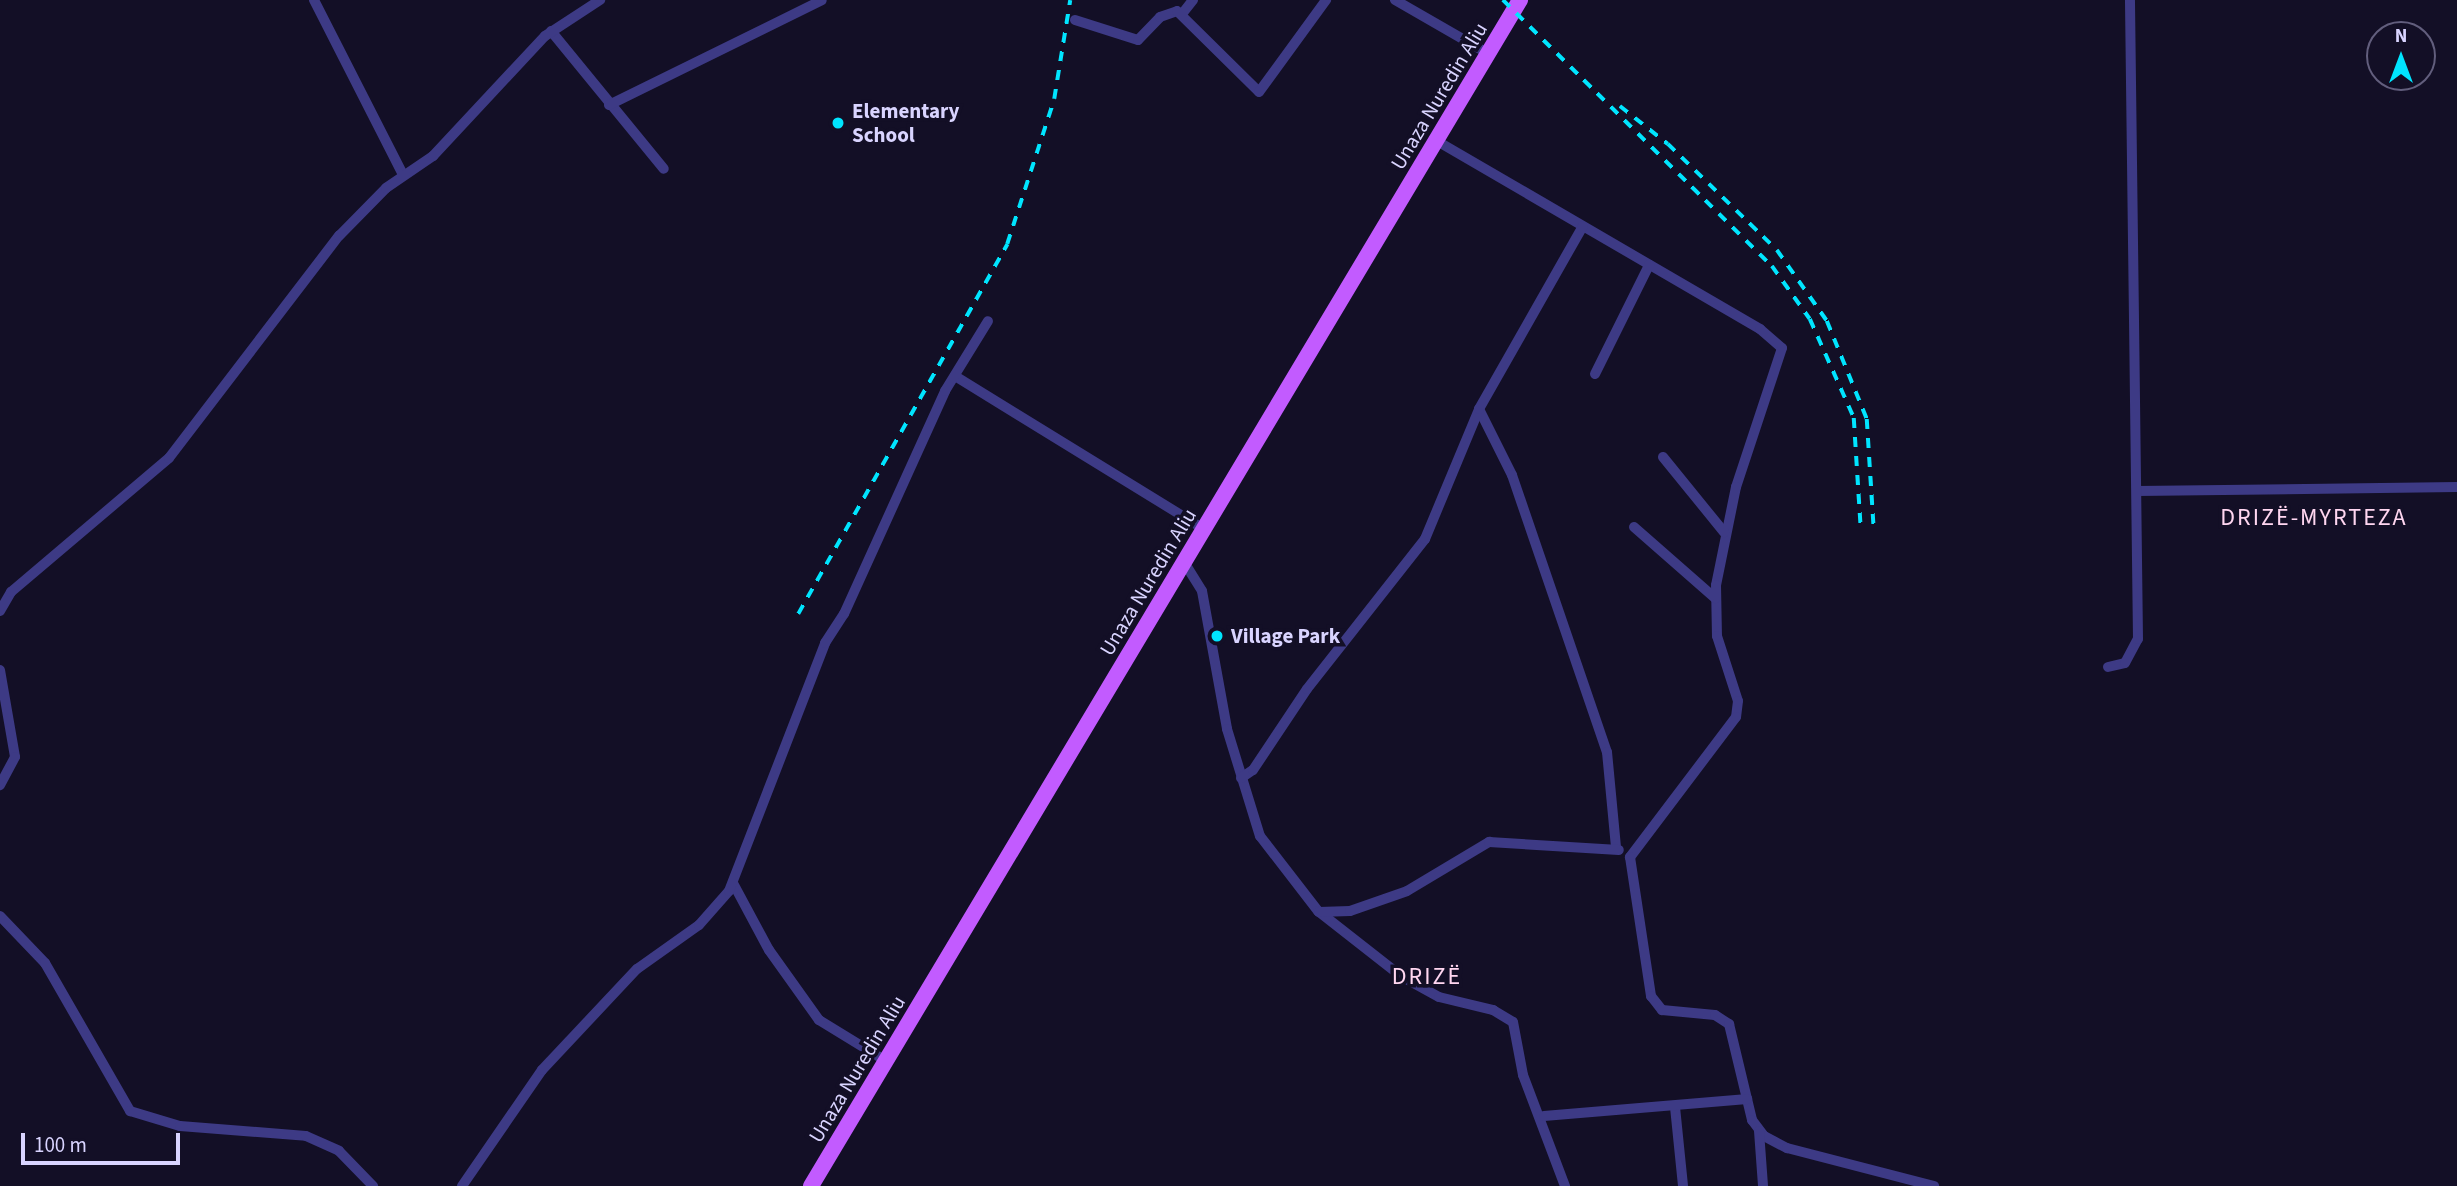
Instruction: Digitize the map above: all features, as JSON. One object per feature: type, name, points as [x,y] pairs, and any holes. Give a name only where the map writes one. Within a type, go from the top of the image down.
[{"type":"main road","name":"Unaza Nuredin Aliu","points":[[811,1186],[1520,0]]},
{"type":"street","points":[[314,0],[403,175]]},
{"type":"street","points":[[0,611],[11,592],[153,477],[304,277],[403,175],[433,156],[551,31],[600,0]]},
{"type":"street","points":[[609,105],[822,0]]},
{"type":"street","points":[[1182,14],[1193,0]]},
{"type":"street","points":[[1075,20],[1138,40],[1166,12],[1182,14],[1259,92],[1326,0]]},
{"type":"street","points":[[1395,0],[1489,54]]},
{"type":"street","points":[[2108,667],[2125,663],[2138,639],[2130,0]]},
{"type":"street","points":[[551,31],[664,169]]},
{"type":"street","points":[[1437,141],[1583,226],[1782,348],[1724,532],[1715,598],[1736,717],[1630,857],[1653,1003],[1669,1013],[1708,1014],[1729,1024],[1747,1099],[1759,1131],[1763,1186]]},
{"type":"street","points":[[1241,778],[1254,770],[1307,690],[1425,539],[1479,409],[1583,226]]},
{"type":"street","points":[[1595,374],[1648,265]]},
{"type":"street","points":[[462,1186],[542,1070],[637,969],[699,925],[733,883],[825,643],[954,376],[988,321]]},
{"type":"street","points":[[954,376],[1204,529]]},
{"type":"street","points":[[1479,409],[1512,475],[1608,752],[1616,848]]},
{"type":"street","points":[[1663,457],[1724,532]]},
{"type":"street","points":[[2137,491],[2457,487]]},
{"type":"street","points":[[1634,527],[1715,598]]},
{"type":"street","points":[[1184,562],[1202,591],[1241,778],[1259,836],[1318,911],[1417,987],[1506,1015],[1518,1031],[1522,1075],[1544,1116],[1565,1186]]},
{"type":"street","points":[[0,670],[15,757],[0,785]]},
{"type":"street","points":[[1318,911],[1350,911],[1407,891],[1489,842],[1545,850],[1616,848],[1630,857]]},
{"type":"street","points":[[733,883],[769,950],[819,1020],[886,1061]]},
{"type":"street","points":[[0,916],[45,963],[130,1111],[180,1126],[306,1136],[339,1152],[373,1186]]},
{"type":"street","points":[[1544,1116],[1747,1099]]},
{"type":"street","points":[[1675,1107],[1683,1186]]},
{"type":"street","points":[[1759,1131],[1787,1148],[1934,1186]]},
{"type":"railway","points":[[798,614],[1007,244],[1054,99],[1070,0]]},
{"type":"railway","points":[[1503,0],[1772,266],[1810,319],[1854,418],[1861,529]]},
{"type":"railway","points":[[1620,106],[1668,144],[1777,250],[1827,321],[1867,419],[1874,530]]},
{"type":"place","name":"Elementary School","points":[[838,123]]},
{"type":"place","name":"Village Park","points":[[1217,636]]},
{"type":"district","name":"DRIZË-MYRTEZA","points":[[2314,518]]},
{"type":"district","name":"DRIZË","points":[[1427,977]]}]
